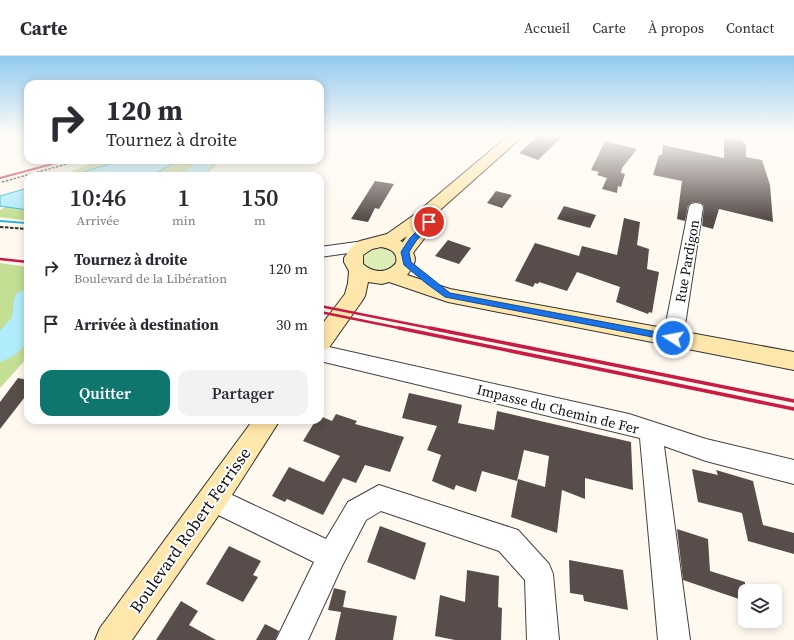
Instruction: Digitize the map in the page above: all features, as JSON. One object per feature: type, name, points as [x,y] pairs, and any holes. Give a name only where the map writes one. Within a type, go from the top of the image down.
[{"type":"street","points":[[355,296],[358,283],[354,256],[357,250],[393,238],[420,219],[484,163]]},
{"type":"street","points":[[324,338],[355,296],[388,276],[402,270],[413,240],[429,222],[494,163]]},
{"type":"street","name":"Rue Pardigon","points":[[673,338],[696,208]]},
{"type":"street","points":[[324,251],[372,244],[395,245],[430,282],[448,295]]},
{"type":"street","points":[[324,261],[356,267],[370,276],[388,276],[448,295],[794,361]]},
{"type":"street","name":"Impasse du Chemin de Fer","points":[[324,354],[629,424],[651,433],[706,450],[794,472]]},
{"type":"street","name":"Boulevard Robert Ferrisse","points":[[112,640],[213,499],[264,424]]},
{"type":"street","points":[[651,433],[674,640]]},
{"type":"street","points":[[292,640],[332,556],[356,510],[379,498],[508,540],[539,574],[542,640]]},
{"type":"street","points":[[213,499],[332,556]]},
{"type":"path","points":[[38,172],[67,164]]},
{"type":"path","points":[[2,182],[24,176]]},
{"type":"path","points":[[0,227],[24,229]]},
{"type":"green space","points":[[90,164],[218,164],[208,172],[70,172]]},
{"type":"green space","points":[[24,196],[24,220],[0,217],[0,210]]},
{"type":"green space","points":[[373,249],[391,249],[398,255],[396,266],[382,270],[374,270],[366,266],[363,262],[365,254]]},
{"type":"green space","points":[[0,263],[24,266],[24,361],[0,388]]},
{"type":"water","points":[[110,164],[172,164],[158,172],[84,172]]},
{"type":"water","points":[[24,189],[24,209],[0,206],[0,196]]},
{"type":"building","points":[[594,163],[626,163],[622,168],[621,173],[625,174],[621,187],[618,186],[617,193],[602,189],[607,178],[597,175],[599,172],[591,170]]},
{"type":"building","points":[[657,163],[763,163],[770,185],[773,222],[719,209],[713,229],[702,226],[704,206],[701,203],[696,202],[691,203],[688,206],[685,221],[677,219],[682,181],[653,175]]},
{"type":"building","points":[[375,181],[394,184],[379,209],[375,208],[368,222],[351,219]]},
{"type":"building","points":[[496,191],[512,195],[502,208],[487,203]]},
{"type":"building","points":[[564,206],[596,215],[590,228],[557,219]]},
{"type":"building","points":[[624,218],[640,222],[637,245],[649,249],[647,269],[659,272],[652,313],[649,312],[648,314],[616,302],[620,287],[577,272],[567,291],[539,282],[538,284],[535,283],[533,287],[515,281],[535,243],[579,256],[582,246],[617,255]]},
{"type":"building","points":[[448,240],[471,248],[459,264],[435,256]]},
{"type":"building","points":[[18,378],[24,379],[24,398],[0,429],[0,402]]},
{"type":"building","points":[[409,393],[462,405],[458,423],[494,430],[497,411],[631,442],[633,490],[585,478],[585,499],[562,490],[557,533],[511,517],[518,479],[545,487],[549,456],[524,450],[517,481],[482,471],[476,492],[456,485],[454,490],[432,481],[441,455],[427,450],[437,426],[402,418]]},
{"type":"building","points":[[336,414],[357,421],[355,424],[404,437],[390,472],[365,465],[356,483],[343,478],[323,515],[287,499],[285,502],[272,496],[289,467],[324,482],[340,456],[303,441],[314,424],[324,424],[324,418],[332,421]]},
{"type":"building","points":[[692,469],[718,475],[716,470],[753,481],[763,525],[794,533],[794,554],[748,541],[742,513],[698,502]]},
{"type":"building","points":[[380,526],[426,543],[415,580],[367,562]]},
{"type":"building","points":[[677,529],[708,539],[710,571],[745,582],[745,584],[738,584],[738,599],[683,580]]},
{"type":"building","points":[[229,546],[261,561],[253,575],[258,577],[243,602],[206,584]]},
{"type":"building","points":[[569,560],[623,570],[628,610],[584,601],[583,595],[570,593]]},
{"type":"building","points":[[467,570],[499,576],[498,607],[502,608],[501,640],[455,640],[435,636],[440,595],[465,602]]},
{"type":"building","points":[[334,588],[346,591],[343,607],[397,616],[393,640],[335,640],[341,612],[328,610]]},
{"type":"building","points":[[181,601],[198,611],[189,625],[216,640],[156,640]]},
{"type":"building","points":[[265,624],[279,631],[275,640],[256,640]]},
{"type":"waterway","points":[[196,172],[203,164]]},
{"type":"waterway","points":[[0,221],[24,223]]},
{"type":"waterway","points":[[0,350],[9,342],[24,322]]},
{"type":"railway","points":[[0,178],[52,164]]},
{"type":"railway","points":[[0,259],[24,262]]},
{"type":"railway","points":[[324,307],[430,328]]},
{"type":"railway","points":[[324,313],[404,329]]},
{"type":"railway","points":[[399,328],[794,409]]},
{"type":"railway","points":[[430,328],[435,329]]},
{"type":"railway","points":[[430,328],[794,401]]},
{"type":"route","points":[[429,222],[413,240],[405,252],[408,259],[407,263],[448,295],[673,338]]}]
